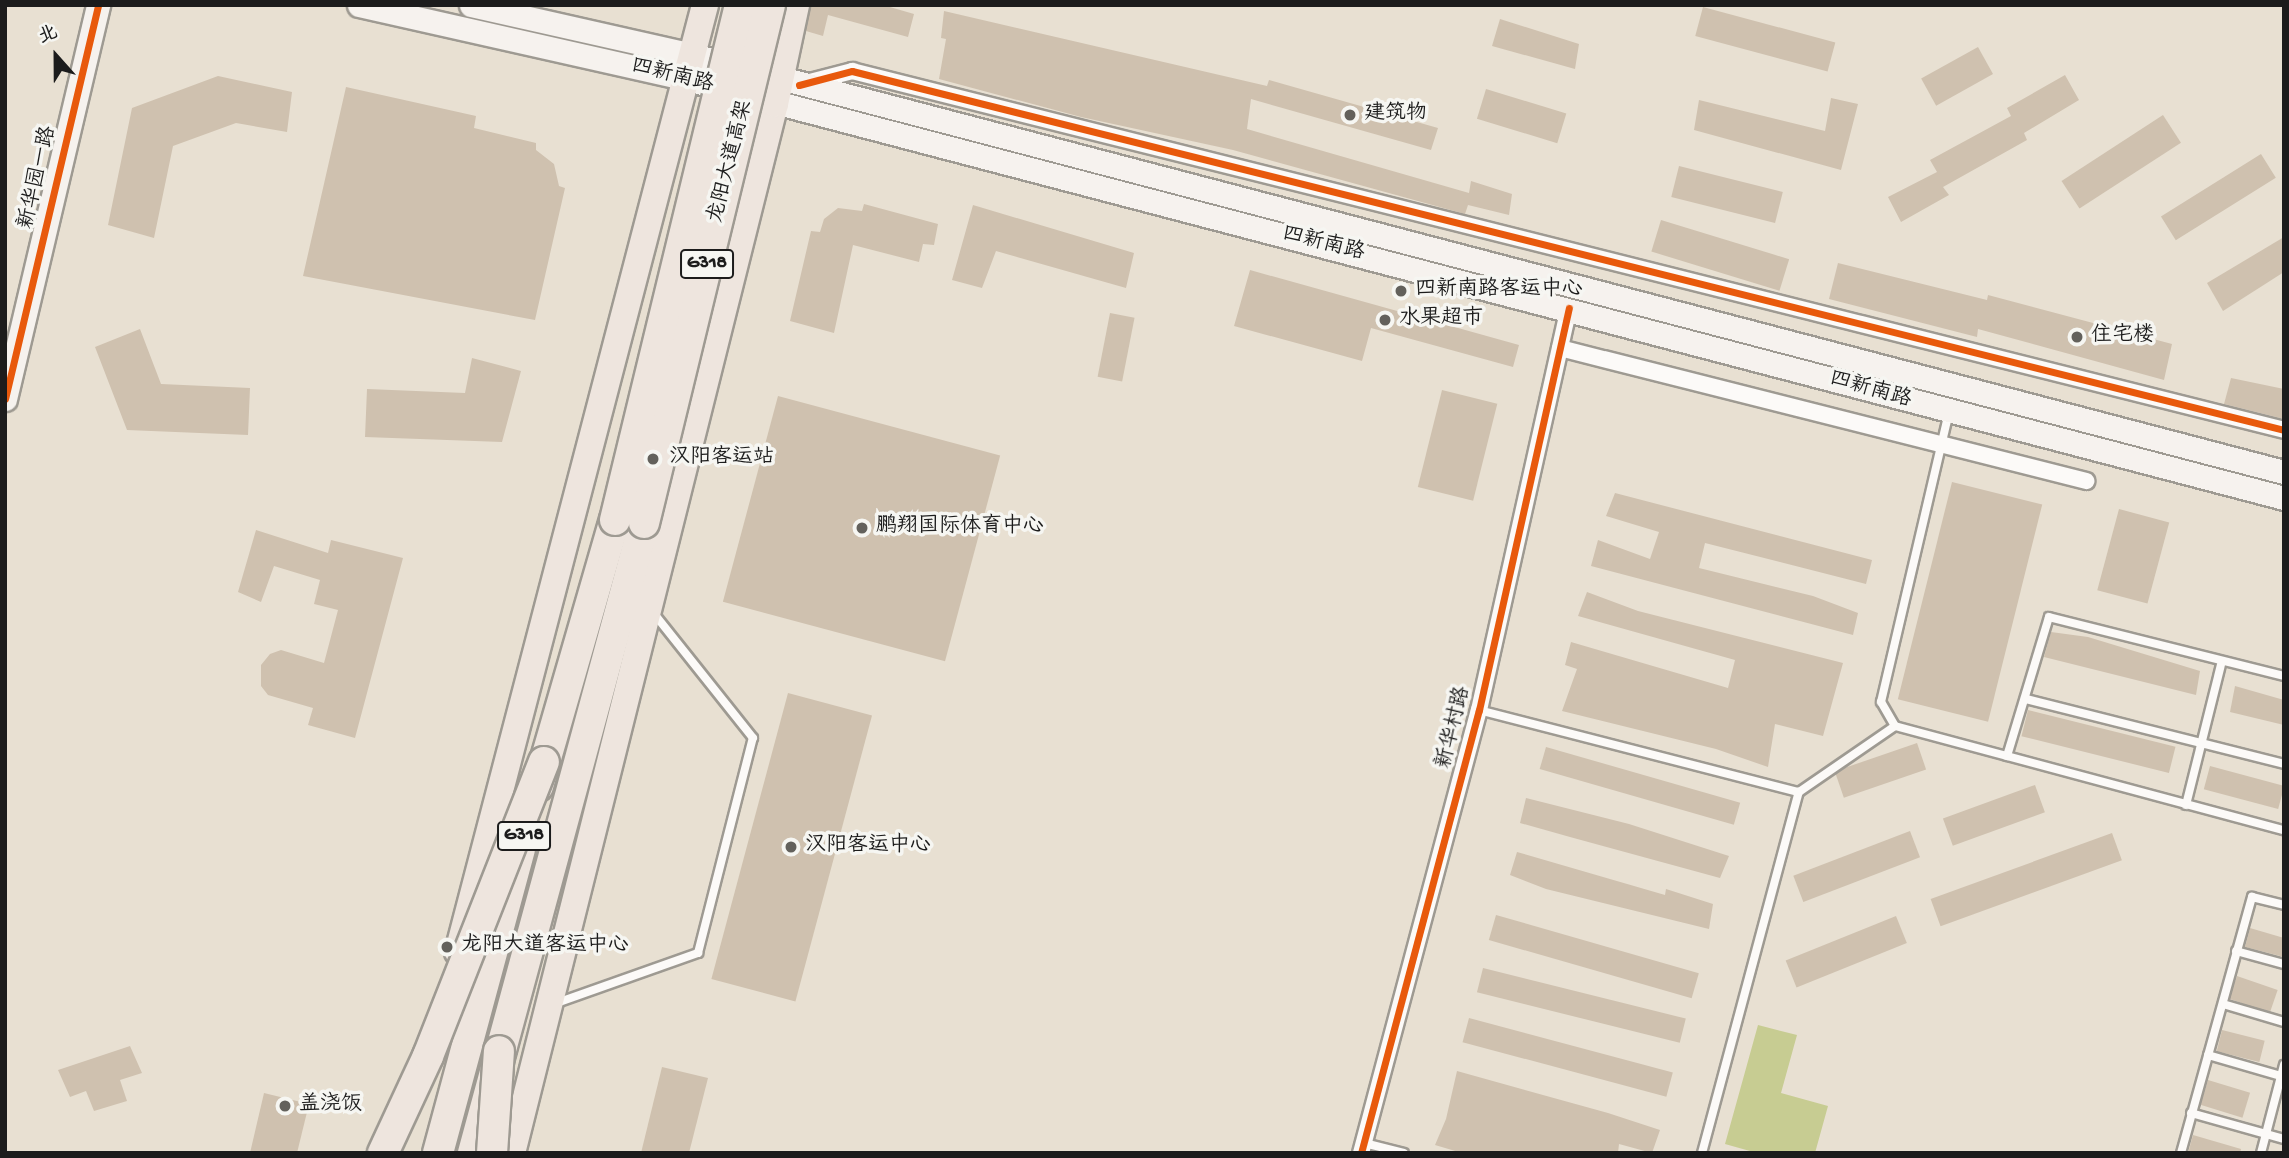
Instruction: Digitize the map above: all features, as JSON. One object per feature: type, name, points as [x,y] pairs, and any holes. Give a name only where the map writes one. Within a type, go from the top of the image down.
[{"type":"highway","name":"龙阳大道高架","points":[[630,522],[740,5]]},
{"type":"highway","name":"龙阳大道高架","points":[[630,522],[770,5]]},
{"type":"highway","name":"G318","points":[[438,1153],[544,762],[630,522]]},
{"type":"highway","name":"G318","points":[[473,1153],[630,522]]},
{"type":"highway","points":[[383,1153],[428,1056],[544,762]]},
{"type":"highway","points":[[492,1153],[499,1051]]},
{"type":"main road","name":"新华园一路","points":[[5,399],[98,5]]},
{"type":"main road","name":"四新南路","points":[[359,5],[688,66]]},
{"type":"main road","name":"四新南路","points":[[471,5],[688,66],[2284,472]]},
{"type":"main road","points":[[393,1153],[441,1016],[705,5]]},
{"type":"main road","points":[[512,1153],[649,607],[785,89],[796,5]]},
{"type":"main road","name":"四新南路","points":[[785,89],[1949,413],[2284,498]]},
{"type":"street","points":[[785,89],[852,71],[2284,430]]},
{"type":"street","name":"新华村路","points":[[1363,1148],[1479,710],[1569,308]]},
{"type":"street","points":[[1560,348],[2086,481]]},
{"type":"lane","points":[[1949,413],[1881,702],[1895,726],[2284,830]]},
{"type":"lane","points":[[548,1006],[698,953],[750,751],[753,738],[649,607]]},
{"type":"lane","points":[[2007,756],[2049,617],[2284,676]]},
{"type":"lane","points":[[2186,804],[2222,661]]},
{"type":"lane","points":[[2026,699],[2284,764]]},
{"type":"lane","points":[[1479,710],[1799,792]]},
{"type":"lane","points":[[1702,1153],[1799,792],[1895,726]]},
{"type":"lane","points":[[2181,1153],[2252,897],[2284,905]]},
{"type":"lane","points":[[2236,951],[2284,964]]},
{"type":"lane","points":[[2223,1004],[2284,1022]]},
{"type":"lane","points":[[2208,1055],[2282,1077]]},
{"type":"lane","points":[[2261,1153],[2284,1065]]},
{"type":"lane","points":[[2192,1113],[2284,1139]]},
{"type":"lane","points":[[1363,1148],[1404,1153]]},
{"type":"green space","points":[[1758,1025],[1797,1035],[1781,1093],[1828,1106],[1815,1153],[1757,1153],[1725,1144]]},
{"type":"building","points":[[811,5],[883,5],[914,14],[908,37],[828,15],[823,36],[806,31]]},
{"type":"building","points":[[1703,7],[1835,42],[1828,71],[1695,36]]},
{"type":"building","points":[[944,11],[1267,86],[1269,80],[1438,128],[1431,150],[1251,99],[1247,129],[1469,193],[1471,181],[1512,194],[1509,215],[1468,205],[1465,214],[1233,150],[1081,117],[939,79],[946,39],[941,38]]},
{"type":"building","points":[[1500,19],[1579,44],[1575,69],[1492,46]]},
{"type":"building","points":[[1978,47],[1993,74],[1936,106],[1921,79]]},
{"type":"building","points":[[2065,75],[2079,100],[2024,133],[2027,140],[1943,187],[1949,195],[1901,222],[1888,197],[1937,172],[1930,160],[2011,116],[2007,108]]},
{"type":"building","points":[[218,76],[292,92],[287,132],[236,123],[173,146],[154,238],[108,225],[132,108]]},
{"type":"building","points":[[346,87],[476,116],[474,128],[536,143],[536,150],[554,164],[559,186],[565,188],[535,320],[303,276]]},
{"type":"building","points":[[1486,89],[1566,114],[1557,143],[1477,119]]},
{"type":"building","points":[[1831,98],[1858,104],[1841,170],[1694,130],[1699,100],[1825,131]]},
{"type":"building","points":[[2163,115],[2181,143],[2079,209],[2062,181]]},
{"type":"building","points":[[2261,154],[2276,178],[2176,240],[2161,217]]},
{"type":"building","points":[[1679,166],[1783,192],[1775,223],[1671,197]]},
{"type":"building","points":[[864,204],[938,224],[934,245],[923,244],[919,262],[853,245],[834,333],[790,321],[811,231],[820,232],[824,219],[838,208],[862,211]]},
{"type":"building","points":[[973,205],[1134,253],[1126,288],[996,251],[982,288],[952,280]]},
{"type":"building","points":[[1661,220],[1789,259],[1779,291],[1651,252]]},
{"type":"building","points":[[2284,237],[2284,272],[2223,311],[2207,283]]},
{"type":"building","points":[[1838,263],[1987,300],[1988,295],[2172,344],[2164,380],[1978,329],[1977,337],[1829,299]]},
{"type":"building","points":[[1250,270],[1519,345],[1513,367],[1371,328],[1362,361],[1234,326]]},
{"type":"building","points":[[1110,313],[1135,318],[1122,382],[1098,377]]},
{"type":"building","points":[[140,329],[161,384],[250,388],[248,435],[127,430],[95,347]]},
{"type":"building","points":[[472,358],[521,371],[502,442],[365,437],[367,389],[465,393]]},
{"type":"building","points":[[2231,378],[2284,389],[2284,419],[2224,404]]},
{"type":"building","points":[[1442,390],[1497,404],[1473,501],[1418,487]]},
{"type":"building","name":"鹏翔国际体育中心","points":[[778,396],[1000,456],[945,661],[723,602]]},
{"type":"building","points":[[1952,482],[2042,504],[1988,722],[1898,699]]},
{"type":"building","points":[[1615,493],[1872,560],[1866,584],[1705,543],[1699,568],[1813,596],[1858,613],[1853,635],[1591,566],[1598,540],[1650,559],[1659,532],[1606,516]]},
{"type":"building","points":[[2119,509],[2169,522],[2147,604],[2097,590]]},
{"type":"building","points":[[256,530],[328,553],[331,540],[403,558],[355,738],[308,725],[313,708],[268,695],[261,686],[261,665],[270,654],[281,650],[324,663],[338,610],[314,604],[320,580],[274,566],[261,602],[238,592]]},
{"type":"building","points":[[1587,592],[1638,611],[1843,663],[1823,736],[1775,724],[1768,767],[1716,749],[1562,711],[1577,669],[1565,665],[1571,642],[1728,688],[1735,660],[1578,616]]},
{"type":"building","points":[[2051,632],[2088,637],[2200,671],[2196,695],[2044,657]]},
{"type":"building","points":[[2235,686],[2284,700],[2284,725],[2230,712]]},
{"type":"building","name":"汉阳客运中心","points":[[788,693],[872,716],[795,1001],[711,979]]},
{"type":"building","points":[[2028,710],[2175,747],[2169,773],[2021,736]]},
{"type":"building","points":[[1917,743],[1926,769],[1844,798],[1835,771]]},
{"type":"building","points":[[1546,747],[1740,803],[1734,825],[1540,769]]},
{"type":"building","points":[[2210,766],[2284,786],[2278,809],[2204,789]]},
{"type":"building","points":[[2035,785],[2045,812],[1953,846],[1943,819]]},
{"type":"building","points":[[1526,798],[1629,824],[1729,856],[1720,878],[1520,823]]},
{"type":"building","points":[[1910,831],[1920,857],[1803,902],[1793,876]]},
{"type":"building","points":[[2112,833],[2122,860],[1941,926],[1931,899]]},
{"type":"building","points":[[1517,852],[1665,895],[1666,889],[1713,904],[1709,929],[1546,889],[1510,875]]},
{"type":"building","points":[[1496,915],[1699,973],[1692,998],[1489,940]]},
{"type":"building","points":[[1896,916],[1907,943],[1797,987],[1786,961]]},
{"type":"building","points":[[2250,928],[2284,938],[2284,957],[2245,947]]},
{"type":"building","points":[[1483,968],[1686,1019],[1680,1043],[1477,992]]},
{"type":"building","points":[[2237,976],[2278,990],[2270,1013],[2229,999]]},
{"type":"building","points":[[1469,1018],[1673,1073],[1666,1097],[1463,1042]]},
{"type":"building","points":[[2222,1030],[2265,1041],[2259,1062],[2217,1051]]},
{"type":"building","points":[[130,1046],[142,1073],[120,1080],[127,1101],[94,1111],[86,1091],[70,1097],[58,1070]]},
{"type":"building","points":[[662,1067],[708,1078],[689,1153],[641,1153]]},
{"type":"building","points":[[1457,1071],[1660,1130],[1652,1153],[1619,1144],[1618,1153],[1462,1153],[1435,1145],[1446,1119]]},
{"type":"building","points":[[2208,1080],[2250,1093],[2242,1118],[2200,1105]]},
{"type":"building","points":[[264,1093],[309,1104],[297,1153],[250,1153]]},
{"type":"building","points":[[2193,1135],[2241,1149],[2240,1153],[2188,1153]]},
{"type":"cycle path","points":[[5,399],[98,5]]},
{"type":"cycle path","points":[[799,85],[852,71],[2284,430]]},
{"type":"cycle path","points":[[1361,1153],[1479,710],[1569,308]]},
{"type":"place","name":"建筑物","points":[[1350,115]]},
{"type":"place","name":"四新南路客运中心","points":[[1401,291]]},
{"type":"place","name":"水果超市","points":[[1385,320]]},
{"type":"place","name":"住宅楼","points":[[2077,337]]},
{"type":"place","name":"汉阳客运站","points":[[653,459]]},
{"type":"place","name":"鹏翔国际体育中心","points":[[862,528]]},
{"type":"place","name":"汉阳客运中心","points":[[791,847]]},
{"type":"place","name":"龙阳大道客运中心","points":[[447,947]]},
{"type":"place","name":"盖浇饭","points":[[285,1106]]}]
